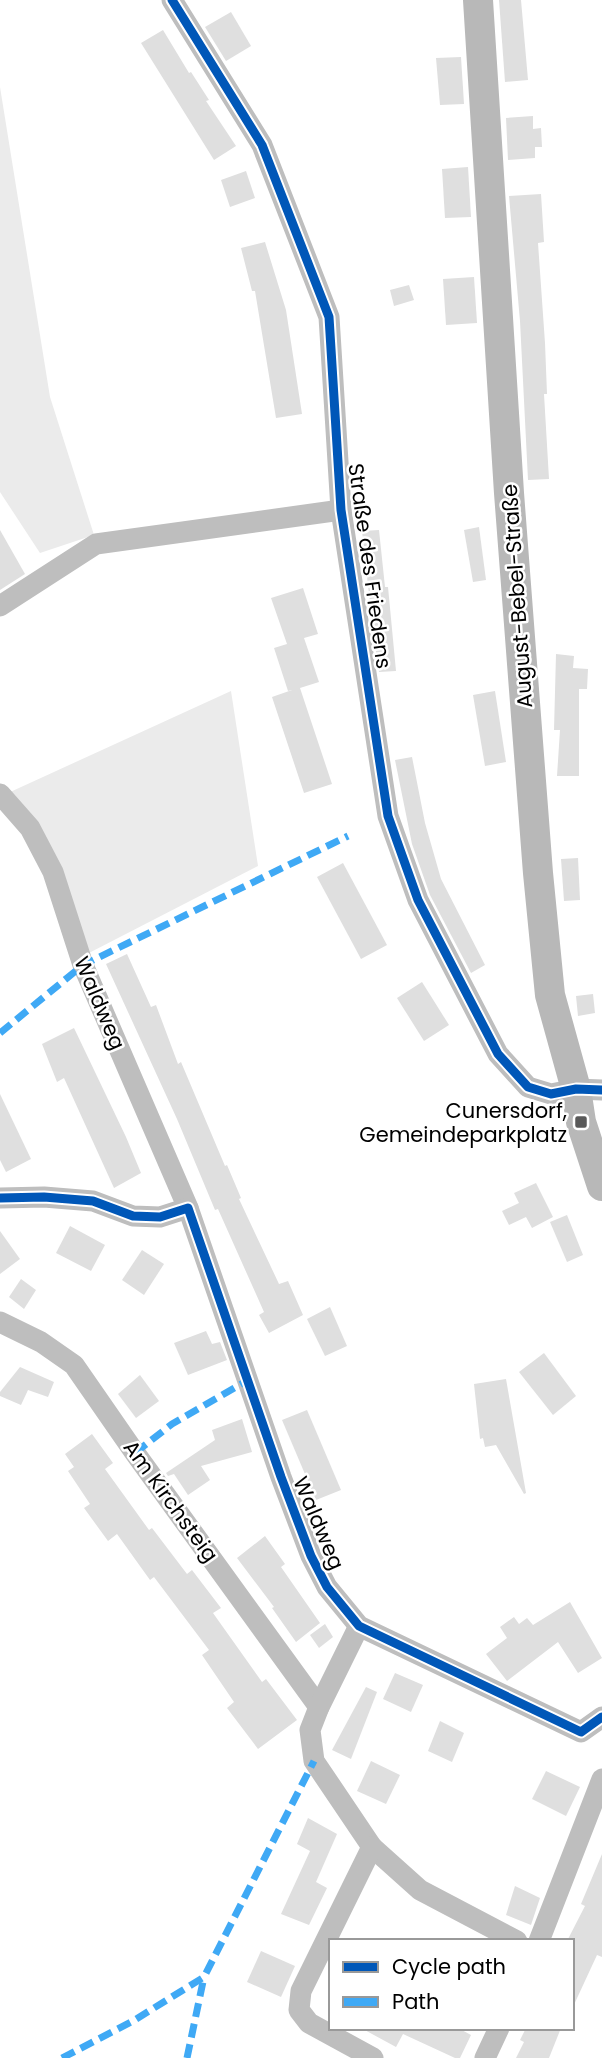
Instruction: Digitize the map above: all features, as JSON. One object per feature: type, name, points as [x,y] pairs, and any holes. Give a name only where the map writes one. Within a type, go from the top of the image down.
[{"type":"main road","name":"August-Bebel-Straße","points":[[478,0],[509,493],[537,873],[550,995],[589,1090],[581,1122],[602,1186]]},
{"type":"street","name":"Straße des Friedens","points":[[172,0],[262,145],[329,317],[341,510],[388,816],[418,900],[498,1054],[528,1087],[551,1094],[589,1090]]},
{"type":"street","points":[[0,606],[96,544],[341,510]]},
{"type":"street","name":"Waldweg","points":[[0,794],[30,828],[53,872],[83,965],[188,1208],[281,1477],[311,1556],[327,1587],[359,1626],[581,1732],[602,1717]]},
{"type":"street","points":[[0,1198],[44,1197],[93,1201],[133,1216],[160,1217],[188,1208]]},
{"type":"street","name":"Am Kirchsteig","points":[[0,1322],[41,1342],[74,1364],[319,1707]]},
{"type":"street","points":[[359,1626],[310,1730],[314,1761],[372,1847],[420,1890],[513,1939]]},
{"type":"street","points":[[540,1939],[602,1779]]},
{"type":"street","points":[[372,1847],[301,1991],[299,2010],[309,2023],[373,2058]]},
{"type":"street","points":[[485,2058],[498,2030]]},
{"type":"shaded area","points":[[0,87],[50,397],[94,535],[40,553],[0,492]]},
{"type":"shaded area","points":[[231,691],[258,866],[87,954],[8,793]]},
{"type":"building","points":[[499,0],[521,0],[528,80],[505,82]]},
{"type":"building","points":[[231,12],[251,46],[226,61],[205,27]]},
{"type":"building","points":[[163,30],[236,146],[214,160],[141,43]]},
{"type":"building","points":[[461,57],[464,104],[440,105],[436,58]]},
{"type":"building","points":[[533,116],[533,129],[541,128],[542,147],[535,147],[535,158],[508,160],[506,118]]},
{"type":"building","points":[[468,167],[471,217],[445,218],[442,169]]},
{"type":"building","points":[[246,171],[255,198],[230,207],[221,180]]},
{"type":"building","points":[[541,194],[544,242],[538,243],[545,343],[547,394],[544,394],[549,479],[528,480],[520,321],[509,196]]},
{"type":"building","points":[[265,242],[286,310],[302,414],[276,418],[255,291],[252,291],[241,248]]},
{"type":"building","points":[[474,277],[477,323],[446,325],[443,279]]},
{"type":"building","points":[[409,285],[414,300],[394,306],[390,290]]},
{"type":"building","points":[[479,527],[486,580],[473,582],[464,530]]},
{"type":"building","points":[[0,530],[25,574],[0,590]]},
{"type":"building","points":[[379,530],[385,587],[388,587],[396,671],[379,672],[373,631],[362,531]]},
{"type":"building","points":[[303,588],[318,634],[304,638],[319,682],[300,688],[332,784],[304,793],[272,697],[292,690],[288,691],[274,648],[287,644],[271,598]]},
{"type":"building","points":[[556,654],[574,656],[573,668],[588,669],[587,689],[579,689],[579,776],[557,776],[560,730],[554,730]]},
{"type":"building","points":[[495,691],[506,762],[485,766],[473,695]]},
{"type":"building","points":[[412,757],[425,823],[441,879],[485,965],[471,973],[430,895],[412,844],[395,760]]},
{"type":"building","points":[[578,858],[580,900],[564,901],[561,859]]},
{"type":"building","points":[[343,863],[387,945],[361,959],[317,877]]},
{"type":"building","points":[[127,954],[151,1007],[156,1005],[178,1064],[181,1062],[241,1198],[239,1199],[279,1284],[288,1281],[303,1315],[269,1333],[259,1315],[264,1312],[218,1209],[215,1210],[177,1119],[106,964]]},
{"type":"building","points":[[422,982],[449,1025],[424,1041],[397,998]]},
{"type":"building","points":[[593,994],[595,1013],[578,1016],[576,996]]},
{"type":"building","points":[[74,1028],[141,1173],[114,1188],[64,1078],[57,1082],[42,1044]]},
{"type":"building","points":[[0,1094],[31,1159],[6,1172],[0,1160]]},
{"type":"building","points":[[536,1183],[553,1217],[532,1228],[526,1217],[509,1225],[502,1211],[519,1203],[514,1193]]},
{"type":"building","points":[[567,1215],[583,1255],[567,1262],[550,1222]]},
{"type":"building","points":[[70,1226],[105,1245],[91,1271],[56,1253]]},
{"type":"building","points":[[0,1231],[20,1259],[0,1274]]},
{"type":"building","points":[[142,1250],[164,1264],[144,1295],[122,1280]]},
{"type":"building","points":[[21,1279],[36,1290],[24,1309],[9,1297]]},
{"type":"building","points":[[330,1307],[347,1346],[325,1356],[307,1319]]},
{"type":"building","points":[[206,1331],[212,1344],[220,1342],[227,1360],[188,1375],[174,1343]]},
{"type":"building","points":[[544,1353],[576,1396],[553,1415],[519,1372]]},
{"type":"building","points":[[20,1367],[54,1382],[48,1397],[28,1390],[21,1405],[0,1396],[0,1392]]},
{"type":"building","points":[[140,1375],[159,1401],[136,1418],[118,1394]]},
{"type":"building","points":[[506,1379],[526,1493],[524,1494],[496,1445],[485,1447],[483,1438],[480,1439],[474,1384]]},
{"type":"building","points":[[307,1410],[341,1490],[316,1500],[282,1420]]},
{"type":"building","points":[[242,1419],[252,1452],[201,1466],[210,1480],[188,1495],[174,1474],[168,1476],[166,1473],[215,1440],[212,1430]]},
{"type":"building","points":[[92,1434],[113,1463],[105,1469],[149,1530],[152,1528],[187,1574],[192,1570],[221,1608],[213,1613],[262,1682],[266,1679],[297,1720],[258,1749],[227,1708],[234,1702],[202,1655],[209,1650],[154,1577],[150,1580],[117,1534],[108,1541],[84,1508],[90,1504],[68,1471],[74,1467],[65,1454]]},
{"type":"building","points":[[265,1536],[285,1564],[281,1567],[320,1623],[296,1642],[272,1608],[274,1607],[237,1558]]},
{"type":"building","points":[[570,1602],[602,1658],[578,1673],[558,1642],[507,1681],[486,1654],[507,1638],[500,1627],[514,1617],[519,1624],[527,1618],[533,1625]]},
{"type":"building","points":[[325,1624],[333,1637],[319,1648],[310,1635]]},
{"type":"building","points":[[395,1673],[423,1685],[411,1712],[383,1699]]},
{"type":"building","points":[[366,1687],[377,1692],[351,1759],[332,1750]]},
{"type":"building","points":[[440,1721],[464,1733],[452,1762],[428,1751]]},
{"type":"building","points":[[371,1761],[400,1775],[386,1804],[357,1791]]},
{"type":"building","points":[[546,1771],[580,1787],[566,1816],[532,1799]]},
{"type":"building","points":[[308,1818],[337,1834],[316,1882],[327,1888],[309,1925],[281,1914],[310,1851],[297,1844]]},
{"type":"building","points":[[602,1854],[602,1957],[597,1955],[574,2005],[574,1939],[568,1939],[585,1906],[581,1904]]},
{"type":"building","points":[[515,1886],[540,1898],[531,1925],[506,1915]]},
{"type":"building","points":[[261,1951],[295,1966],[281,1997],[247,1982]]},
{"type":"building","points":[[365,2030],[462,2030],[471,2035],[460,2058],[403,2034],[396,2047]]},
{"type":"building","points":[[525,2030],[560,2030],[549,2058],[516,2058],[524,2042],[520,2040]]},
{"type":"marked path","points":[[0,1033],[83,965],[348,836]]},
{"type":"marked path","points":[[135,1453],[172,1424],[248,1380]]},
{"type":"marked path","points":[[62,2058],[133,2021],[204,1977],[314,1761]]},
{"type":"marked path","points":[[187,2058],[204,1977]]},
{"type":"cycle path","points":[[172,0],[262,145],[329,317],[341,510],[388,816],[418,900],[498,1054],[528,1087],[551,1094],[576,1089],[602,1090]]},
{"type":"cycle path","points":[[0,1198],[44,1197],[93,1201],[133,1216],[160,1217],[188,1208],[281,1477],[311,1556],[327,1587],[359,1626],[581,1732],[602,1717]]},
{"type":"place","name":"Cunersdorf, Gemeindeparkplatz","points":[[581,1122]]}]
